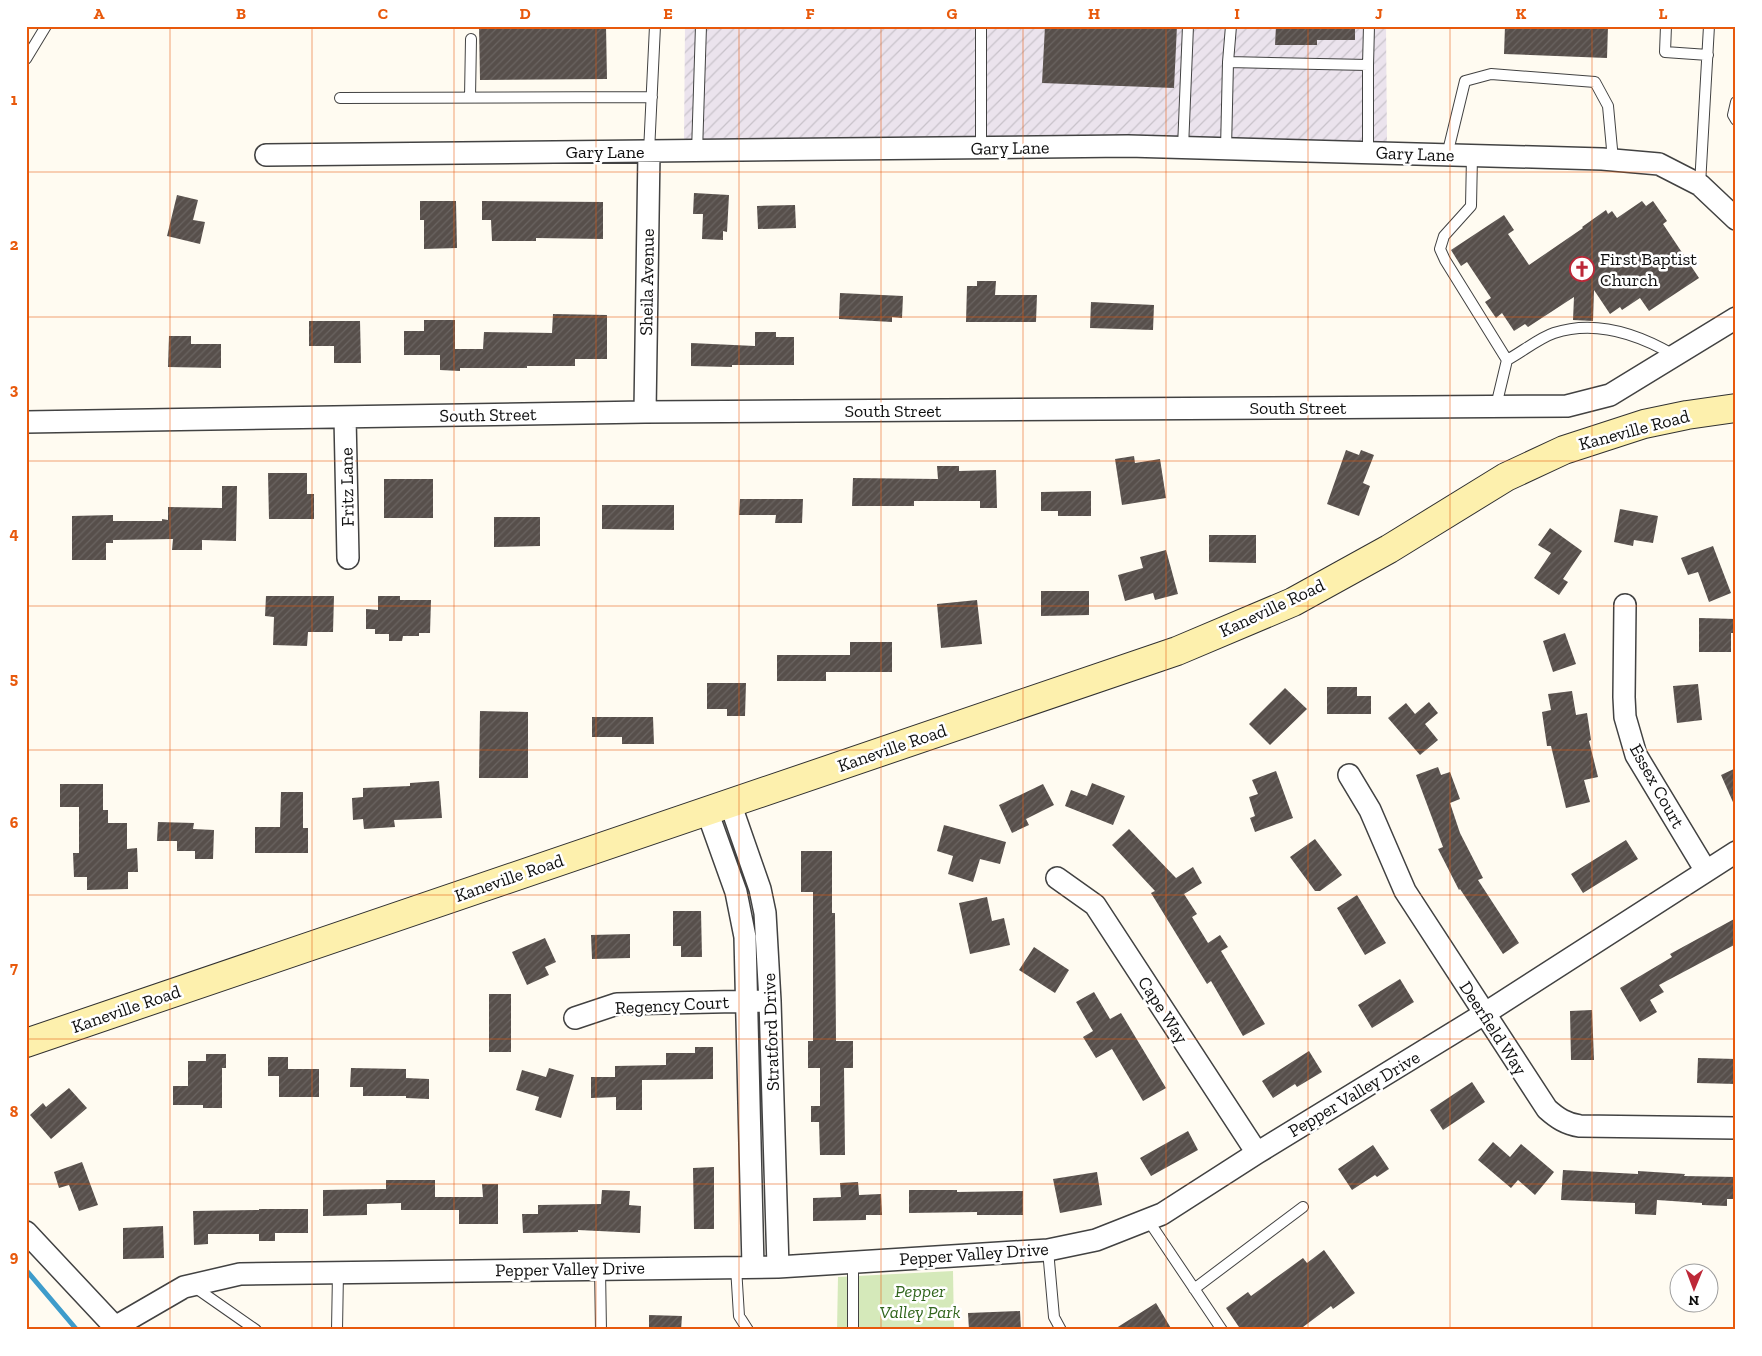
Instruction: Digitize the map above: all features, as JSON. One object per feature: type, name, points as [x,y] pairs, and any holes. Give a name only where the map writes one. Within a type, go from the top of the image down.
[{"type":"main road","name":"Kaneville Road","points":[[26,1043],[1177,650],[1293,602],[1342,575],[1506,477],[1564,450],[1644,424],[1687,414],[1736,408]]},
{"type":"street","name":"Gary Lane","points":[[266,155],[1128,146],[1613,160],[1659,164],[1700,185],[1736,219]]},
{"type":"street","name":"Sheila Avenue","points":[[645,412],[649,152]]},
{"type":"street","name":"South Street","points":[[26,422],[645,412],[1567,406],[1610,395],[1736,318]]},
{"type":"street","name":"Fritz Lane","points":[[346,417],[348,558]]},
{"type":"street","name":"Essex Court","points":[[1625,605],[1624,697],[1625,717],[1629,735],[1636,755],[1706,871]]},
{"type":"street","name":"Deerfield Way","points":[[1349,775],[1370,810],[1405,891],[1547,1109],[1560,1120],[1570,1125],[1736,1128]]},
{"type":"street","name":"Stratford Drive","points":[[718,807],[760,889],[765,913],[770,1000],[778,1266]]},
{"type":"street","name":"Stratford Drive","points":[[718,807],[741,912],[744,937],[746,1001],[744,1267]]},
{"type":"street","name":"Pepper Valley Drive","points":[[114,1328],[176,1291],[191,1285],[240,1274],[778,1266],[1048,1250],[1096,1240],[1162,1214],[1484,1014],[1736,852]]},
{"type":"street","name":"Cape Way","points":[[1057,878],[1095,905],[1257,1154]]},
{"type":"street","name":"Regency Court","points":[[574,1018],[617,1004],[770,1000]]},
{"type":"street","points":[[26,1232],[114,1328]]},
{"type":"lane","points":[[26,60],[46,26]]},
{"type":"lane","points":[[649,152],[656,26]]},
{"type":"lane","points":[[696,152],[701,26]]},
{"type":"lane","points":[[981,26],[981,148]]},
{"type":"lane","points":[[1184,148],[1188,26]]},
{"type":"lane","points":[[1226,149],[1228,62],[1231,26]]},
{"type":"lane","points":[[1368,153],[1369,26]]},
{"type":"lane","points":[[1666,26],[1665,52],[1708,55]]},
{"type":"lane","points":[[1700,185],[1709,26]]},
{"type":"lane","points":[[470,97],[471,39]]},
{"type":"lane","points":[[1228,62],[1368,65]]},
{"type":"lane","points":[[1446,155],[1465,82],[1491,74],[1595,82],[1608,106],[1613,160]]},
{"type":"lane","points":[[340,98],[652,97]]},
{"type":"lane","points":[[1736,102],[1733,115],[1736,120]]},
{"type":"lane","points":[[1472,156],[1471,206],[1444,236],[1440,249],[1508,360]]},
{"type":"lane","points":[[1496,406],[1508,360],[1554,333],[1588,327],[1623,332],[1654,344],[1675,356]]},
{"type":"lane","points":[[1194,1288],[1303,1207]]},
{"type":"lane","points":[[1148,1220],[1222,1330]]},
{"type":"lane","points":[[1048,1250],[1054,1317],[1061,1330]]},
{"type":"lane","points":[[853,1330],[854,1262]]},
{"type":"lane","points":[[744,1267],[740,1316],[748,1330]]},
{"type":"lane","points":[[600,1269],[601,1330]]},
{"type":"lane","points":[[337,1330],[338,1272]]},
{"type":"lane","points":[[191,1285],[256,1330]]},
{"type":"shaded area","points":[[685,26],[1386,26],[1387,146],[684,143]]},
{"type":"green space","name":"Pepper Valley Park","points":[[953,1271],[954,1330],[837,1330],[838,1277]]},
{"type":"building","points":[[479,26],[606,26],[607,79],[480,80]]},
{"type":"building","points":[[1045,26],[1177,26],[1174,88],[1042,83]]},
{"type":"building","points":[[1276,26],[1355,26],[1355,40],[1317,40],[1317,45],[1275,45]]},
{"type":"building","points":[[1505,26],[1608,26],[1607,58],[1504,54]]},
{"type":"building","points":[[694,193],[729,195],[727,232],[723,231],[723,240],[702,239],[703,214],[693,214]]},
{"type":"building","points":[[177,195],[198,200],[193,220],[205,222],[200,244],[167,236]]},
{"type":"building","points":[[420,201],[456,201],[457,248],[424,249],[424,220],[420,220]]},
{"type":"building","points":[[482,201],[603,202],[603,239],[536,238],[536,241],[492,241],[491,220],[482,220]]},
{"type":"building","name":"First Baptist Church","points":[[1642,201],[1646,206],[1653,201],[1667,221],[1663,224],[1699,278],[1649,311],[1640,298],[1622,310],[1620,307],[1610,314],[1594,290],[1593,321],[1573,320],[1574,297],[1528,327],[1525,324],[1514,331],[1502,313],[1496,318],[1485,302],[1491,298],[1467,262],[1461,266],[1451,250],[1504,215],[1514,230],[1508,234],[1529,265],[1606,210],[1608,214],[1612,211],[1617,218]]},
{"type":"building","points":[[795,205],[796,228],[758,229],[757,206]]},
{"type":"building","points":[[977,281],[996,281],[995,295],[1037,295],[1036,322],[966,322],[967,286],[977,286]]},
{"type":"building","points":[[840,293],[903,296],[902,318],[892,317],[892,322],[839,319]]},
{"type":"building","points":[[1091,302],[1154,305],[1153,330],[1090,328]]},
{"type":"building","points":[[553,314],[607,315],[607,359],[575,359],[575,366],[460,368],[460,371],[440,370],[440,355],[404,355],[404,331],[424,331],[424,320],[455,320],[455,349],[483,349],[484,332],[552,333]]},
{"type":"building","points":[[309,321],[360,321],[361,363],[334,363],[334,346],[309,346]]},
{"type":"building","points":[[755,332],[776,332],[776,337],[794,337],[794,365],[691,366],[691,343],[755,346]]},
{"type":"building","points":[[169,336],[191,336],[191,344],[221,344],[221,368],[168,367]]},
{"type":"building","points":[[1346,450],[1359,455],[1361,450],[1374,455],[1363,483],[1370,486],[1359,516],[1327,504]]},
{"type":"building","points":[[1134,456],[1135,463],[1160,459],[1166,498],[1122,505],[1115,459]]},
{"type":"building","points":[[937,466],[959,466],[959,471],[996,470],[997,508],[980,508],[980,501],[914,501],[914,506],[852,506],[853,478],[938,479]]},
{"type":"building","points":[[268,473],[307,473],[307,494],[314,494],[314,519],[269,519]]},
{"type":"building","points":[[384,479],[433,479],[433,518],[384,518]]},
{"type":"building","points":[[222,486],[237,486],[236,541],[202,540],[202,550],[172,550],[173,539],[113,540],[113,543],[106,543],[106,560],[72,560],[72,516],[113,515],[113,521],[168,520],[168,507],[222,508]]},
{"type":"building","points":[[1091,491],[1091,516],[1058,516],[1058,511],[1041,511],[1041,492]]},
{"type":"building","points":[[740,499],[803,499],[802,523],[775,523],[776,515],[739,515]]},
{"type":"building","points":[[602,505],[674,505],[674,530],[602,529]]},
{"type":"building","points":[[1620,509],[1658,516],[1653,543],[1634,540],[1633,546],[1614,542]]},
{"type":"building","points":[[494,517],[540,517],[540,546],[494,547]]},
{"type":"building","points":[[1550,528],[1582,551],[1563,579],[1568,582],[1559,595],[1534,578],[1551,553],[1538,545]]},
{"type":"building","points":[[1209,535],[1256,535],[1256,563],[1209,562]]},
{"type":"building","points":[[1713,546],[1731,593],[1709,602],[1698,572],[1688,575],[1681,558]]},
{"type":"building","points":[[1166,550],[1178,594],[1155,600],[1153,593],[1125,601],[1118,575],[1143,568],[1140,557]]},
{"type":"building","points":[[1041,591],[1089,591],[1089,615],[1041,616]]},
{"type":"building","points":[[266,596],[334,596],[333,632],[308,632],[307,646],[273,645],[274,617],[265,616]]},
{"type":"building","points":[[378,596],[400,596],[400,600],[431,600],[430,633],[419,633],[419,636],[403,636],[402,641],[389,641],[389,634],[375,634],[375,629],[366,629],[366,609],[378,610]]},
{"type":"building","points":[[977,600],[982,644],[941,648],[937,604]]},
{"type":"building","points":[[1699,618],[1736,619],[1736,633],[1731,633],[1731,652],[1699,652]]},
{"type":"building","points":[[1565,633],[1576,664],[1553,672],[1543,641]]},
{"type":"building","points":[[850,642],[892,642],[892,672],[826,672],[826,681],[777,681],[777,655],[850,655]]},
{"type":"building","points":[[707,683],[746,683],[745,716],[727,716],[727,709],[707,709]]},
{"type":"building","points":[[1698,684],[1702,720],[1677,723],[1673,686]]},
{"type":"building","points":[[1327,687],[1357,687],[1357,696],[1371,696],[1371,714],[1327,714]]},
{"type":"building","points":[[1285,688],[1307,709],[1270,745],[1249,724]]},
{"type":"building","points":[[1572,691],[1576,715],[1587,713],[1591,740],[1589,741],[1598,777],[1584,780],[1590,802],[1566,808],[1551,746],[1547,746],[1542,712],[1551,710],[1548,694]]},
{"type":"building","points":[[1429,702],[1438,713],[1425,724],[1438,740],[1420,755],[1388,718],[1406,703],[1415,714]]},
{"type":"building","points":[[480,711],[528,712],[528,778],[479,778]]},
{"type":"building","points":[[592,717],[653,717],[654,744],[622,744],[622,737],[592,737]]},
{"type":"building","points":[[1438,767],[1441,775],[1450,772],[1460,799],[1450,803],[1460,833],[1483,878],[1478,880],[1519,943],[1503,954],[1459,890],[1438,849],[1443,847],[1416,775]]},
{"type":"building","points":[[1736,768],[1736,809],[1721,775]]},
{"type":"building","points":[[1276,771],[1293,818],[1255,832],[1250,818],[1255,816],[1249,797],[1258,794],[1252,780]]},
{"type":"building","points":[[439,781],[442,818],[394,820],[395,827],[364,829],[363,819],[353,820],[352,798],[363,797],[363,788],[410,786],[410,783]]},
{"type":"building","points":[[1092,783],[1125,796],[1113,825],[1065,806],[1071,790],[1087,796]]},
{"type":"building","points":[[60,784],[103,784],[103,810],[108,810],[108,823],[127,823],[127,849],[137,848],[138,872],[128,872],[128,889],[87,890],[87,877],[74,877],[73,853],[79,853],[79,807],[60,807]]},
{"type":"building","points":[[1043,784],[1054,805],[1026,819],[1029,825],[1012,833],[999,805]]},
{"type":"building","points":[[281,792],[303,792],[303,828],[308,828],[308,853],[255,853],[255,827],[280,827]]},
{"type":"building","points":[[158,822],[194,823],[193,829],[214,830],[213,859],[195,859],[195,851],[177,851],[177,841],[157,841]]},
{"type":"building","points":[[944,825],[1006,842],[1000,864],[980,859],[973,882],[948,874],[953,856],[937,851]]},
{"type":"building","points":[[1129,829],[1176,878],[1193,867],[1202,883],[1184,894],[1197,914],[1192,917],[1208,943],[1220,935],[1228,947],[1221,951],[1265,1024],[1243,1036],[1211,981],[1207,984],[1151,893],[1155,891],[1112,845]]},
{"type":"building","points":[[1315,839],[1342,875],[1320,891],[1315,891],[1290,857]]},
{"type":"building","points":[[1626,840],[1638,859],[1583,893],[1571,874]]},
{"type":"building","points":[[801,851],[832,851],[832,913],[835,913],[836,1041],[853,1041],[853,1068],[844,1068],[845,1155],[820,1155],[819,1122],[811,1122],[811,1106],[820,1106],[820,1068],[808,1068],[808,1041],[813,1041],[813,892],[801,892]]},
{"type":"building","points":[[1357,895],[1386,943],[1365,955],[1337,908]]},
{"type":"building","points":[[987,897],[992,921],[1004,918],[1010,945],[970,954],[959,903]]},
{"type":"building","points":[[673,911],[701,911],[702,957],[681,957],[681,946],[673,946]]},
{"type":"building","points":[[1736,918],[1736,944],[1659,985],[1664,992],[1650,1000],[1657,1012],[1640,1022],[1620,988],[1672,957],[1670,954]]},
{"type":"building","points":[[630,934],[630,958],[592,959],[591,935]]},
{"type":"building","points":[[545,938],[556,962],[545,967],[549,975],[527,985],[512,952]]},
{"type":"building","points":[[1034,947],[1069,970],[1055,993],[1019,970]]},
{"type":"building","points":[[1400,979],[1414,1002],[1372,1028],[1358,1005]]},
{"type":"building","points":[[1094,992],[1110,1019],[1121,1013],[1166,1088],[1143,1101],[1112,1049],[1096,1058],[1083,1037],[1093,1031],[1076,1002]]},
{"type":"building","points":[[489,994],[511,994],[511,1052],[489,1052]]},
{"type":"building","points":[[1592,1010],[1594,1060],[1571,1060],[1570,1011]]},
{"type":"building","points":[[695,1047],[713,1047],[713,1079],[642,1080],[642,1110],[616,1110],[616,1097],[591,1098],[591,1077],[615,1077],[615,1066],[666,1065],[666,1053],[695,1053]]},
{"type":"building","points":[[1309,1051],[1322,1072],[1297,1087],[1295,1084],[1273,1098],[1262,1081]]},
{"type":"building","points":[[206,1054],[226,1054],[226,1068],[222,1068],[222,1108],[203,1108],[203,1105],[173,1105],[173,1086],[188,1086],[188,1061],[206,1061]]},
{"type":"building","points":[[268,1057],[288,1057],[288,1069],[319,1069],[319,1097],[279,1097],[279,1076],[268,1076]]},
{"type":"building","points":[[1698,1058],[1736,1059],[1736,1084],[1697,1083]]},
{"type":"building","points":[[351,1068],[406,1069],[406,1078],[429,1079],[429,1099],[406,1098],[406,1096],[363,1096],[363,1087],[350,1087]]},
{"type":"building","points":[[549,1068],[574,1075],[561,1118],[535,1110],[539,1097],[516,1090],[522,1070],[546,1077]]},
{"type":"building","points":[[1472,1082],[1485,1102],[1443,1130],[1430,1110]]},
{"type":"building","points":[[69,1088],[87,1108],[51,1139],[30,1115],[43,1103],[46,1107]]},
{"type":"building","points":[[1188,1131],[1198,1150],[1151,1176],[1140,1158]]},
{"type":"building","points":[[1493,1142],[1510,1157],[1521,1144],[1554,1172],[1535,1195],[1518,1180],[1511,1188],[1478,1160]]},
{"type":"building","points":[[1373,1145],[1389,1169],[1377,1177],[1375,1175],[1352,1190],[1338,1169]]},
{"type":"building","points":[[82,1162],[98,1205],[79,1211],[69,1185],[59,1188],[54,1172]]},
{"type":"building","points":[[714,1167],[714,1229],[694,1229],[693,1168]]},
{"type":"building","points":[[1563,1170],[1638,1174],[1638,1171],[1685,1174],[1684,1176],[1736,1177],[1736,1199],[1727,1199],[1727,1206],[1657,1200],[1656,1215],[1635,1214],[1635,1203],[1561,1200]]},
{"type":"building","points":[[1097,1172],[1102,1205],[1060,1213],[1053,1179]]},
{"type":"building","points":[[386,1180],[435,1180],[435,1197],[483,1197],[482,1184],[498,1184],[498,1224],[459,1224],[459,1210],[401,1210],[401,1203],[367,1204],[367,1215],[323,1216],[323,1190],[386,1189]]},
{"type":"building","points":[[858,1182],[859,1195],[881,1194],[882,1215],[866,1215],[866,1220],[813,1221],[813,1198],[841,1197],[840,1183]]},
{"type":"building","points":[[602,1190],[630,1191],[629,1205],[641,1206],[640,1233],[578,1230],[578,1232],[523,1233],[522,1214],[538,1214],[538,1205],[601,1204]]},
{"type":"building","points":[[909,1190],[957,1190],[957,1192],[1023,1191],[1023,1215],[977,1215],[977,1212],[909,1213]]},
{"type":"building","points":[[308,1209],[308,1233],[275,1233],[275,1241],[259,1241],[259,1234],[208,1234],[208,1244],[194,1245],[193,1211]]},
{"type":"building","points":[[163,1226],[164,1258],[123,1259],[123,1228]]},
{"type":"building","points":[[1324,1250],[1355,1293],[1333,1309],[1331,1306],[1299,1330],[1241,1330],[1226,1308],[1248,1292],[1251,1296],[1303,1258],[1307,1263]]},
{"type":"building","points":[[1156,1303],[1172,1330],[1113,1330]]},
{"type":"building","points":[[1020,1311],[1021,1330],[969,1330],[968,1313]]},
{"type":"building","points":[[649,1315],[682,1316],[681,1330],[649,1330]]},
{"type":"waterway","points":[[26,1270],[77,1330]]},
{"type":"place","name":"First Baptist Church","points":[[1582,269]]}]
